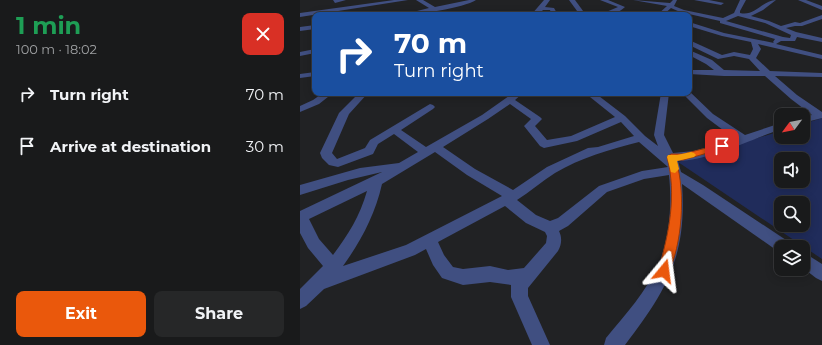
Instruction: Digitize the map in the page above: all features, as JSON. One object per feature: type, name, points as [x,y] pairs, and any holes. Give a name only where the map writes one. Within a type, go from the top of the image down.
[{"type":"street","points":[[325,12],[335,1],[343,0]]},
{"type":"street","points":[[325,12],[371,8],[402,0]]},
{"type":"street","points":[[419,0],[442,12]]},
{"type":"street","points":[[420,12],[466,3],[473,0]]},
{"type":"street","points":[[537,12],[547,0]]},
{"type":"street","points":[[572,0],[581,12]]},
{"type":"street","points":[[603,0],[622,7],[613,12]]},
{"type":"street","points":[[636,0],[671,5],[687,12]]},
{"type":"street","points":[[663,12],[676,0]]},
{"type":"street","points":[[697,0],[722,4]]},
{"type":"street","points":[[746,16],[762,9],[773,0]]},
{"type":"street","points":[[801,0],[822,8]]},
{"type":"street","points":[[735,1],[743,1]]},
{"type":"street","points":[[736,14],[743,1]]},
{"type":"street","points":[[542,8],[552,9],[554,12]]},
{"type":"street","points":[[692,13],[724,20],[736,14],[746,16],[794,34],[822,40]]},
{"type":"street","points":[[300,15],[312,14]]},
{"type":"street","points":[[781,28],[822,17]]},
{"type":"street","points":[[724,20],[722,22],[724,23],[782,39],[793,40],[794,34]]},
{"type":"street","points":[[750,30],[759,26],[757,24],[759,20]]},
{"type":"street","points":[[692,25],[724,35],[730,35],[818,56],[822,49]]},
{"type":"street","points":[[300,29],[312,27]]},
{"type":"street","points":[[692,36],[713,45]]},
{"type":"street","points":[[772,45],[782,39]]},
{"type":"street","points":[[752,58],[757,49],[754,41]]},
{"type":"street","points":[[692,43],[728,58],[748,74]]},
{"type":"street","points":[[300,54],[312,52]]},
{"type":"street","points":[[692,54],[709,62],[724,74]]},
{"type":"street","points":[[728,58],[734,54],[752,58],[758,66],[799,100],[821,115]]},
{"type":"street","points":[[692,72],[822,75]]},
{"type":"street","points":[[300,76],[312,74]]},
{"type":"street","points":[[300,109],[316,102],[325,96]]},
{"type":"street","points":[[361,96],[344,111],[340,119],[326,156],[335,163],[370,150],[374,142],[430,107]]},
{"type":"street","points":[[333,266],[313,245],[301,217],[376,182],[485,117],[515,96],[537,119],[529,126],[544,144],[573,139],[622,118]]},
{"type":"street","points":[[593,96],[622,118],[641,138],[699,188],[774,240]]},
{"type":"street","points":[[613,345],[640,309],[664,271],[671,245],[677,200],[674,167],[659,136],[665,96]]},
{"type":"street","points":[[689,96],[710,116],[743,139]]},
{"type":"street","points":[[810,118],[821,115]]},
{"type":"street","points":[[550,228],[563,222],[603,189],[642,175],[674,167],[683,157],[711,150],[774,128]]},
{"type":"street","points":[[395,130],[471,172],[510,198],[531,219],[550,228],[554,236],[553,246],[519,286],[520,297],[541,345]]},
{"type":"street","points":[[320,282],[410,250],[510,198],[551,170],[592,150],[599,151],[610,146],[641,138]]},
{"type":"street","points":[[300,190],[350,174],[387,167],[401,167]]},
{"type":"street","points":[[300,300],[320,282],[348,246],[365,216],[376,182]]},
{"type":"street","points":[[430,240],[438,260],[448,273],[463,277],[490,274],[508,278],[528,274]]},
{"type":"street","points":[[810,265],[822,273]]},
{"type":"shaded area","points":[[822,118],[822,259],[810,251],[810,240],[794,240],[782,232],[810,232],[810,196],[774,196],[774,227],[678,162],[774,133],[774,144],[810,144],[810,122]]},
{"type":"slow traffic","points":[[675,169],[671,157],[677,158],[691,155]]},
{"type":"route","points":[[664,271],[671,245],[677,200],[675,170],[671,157],[683,157],[722,146]]}]
